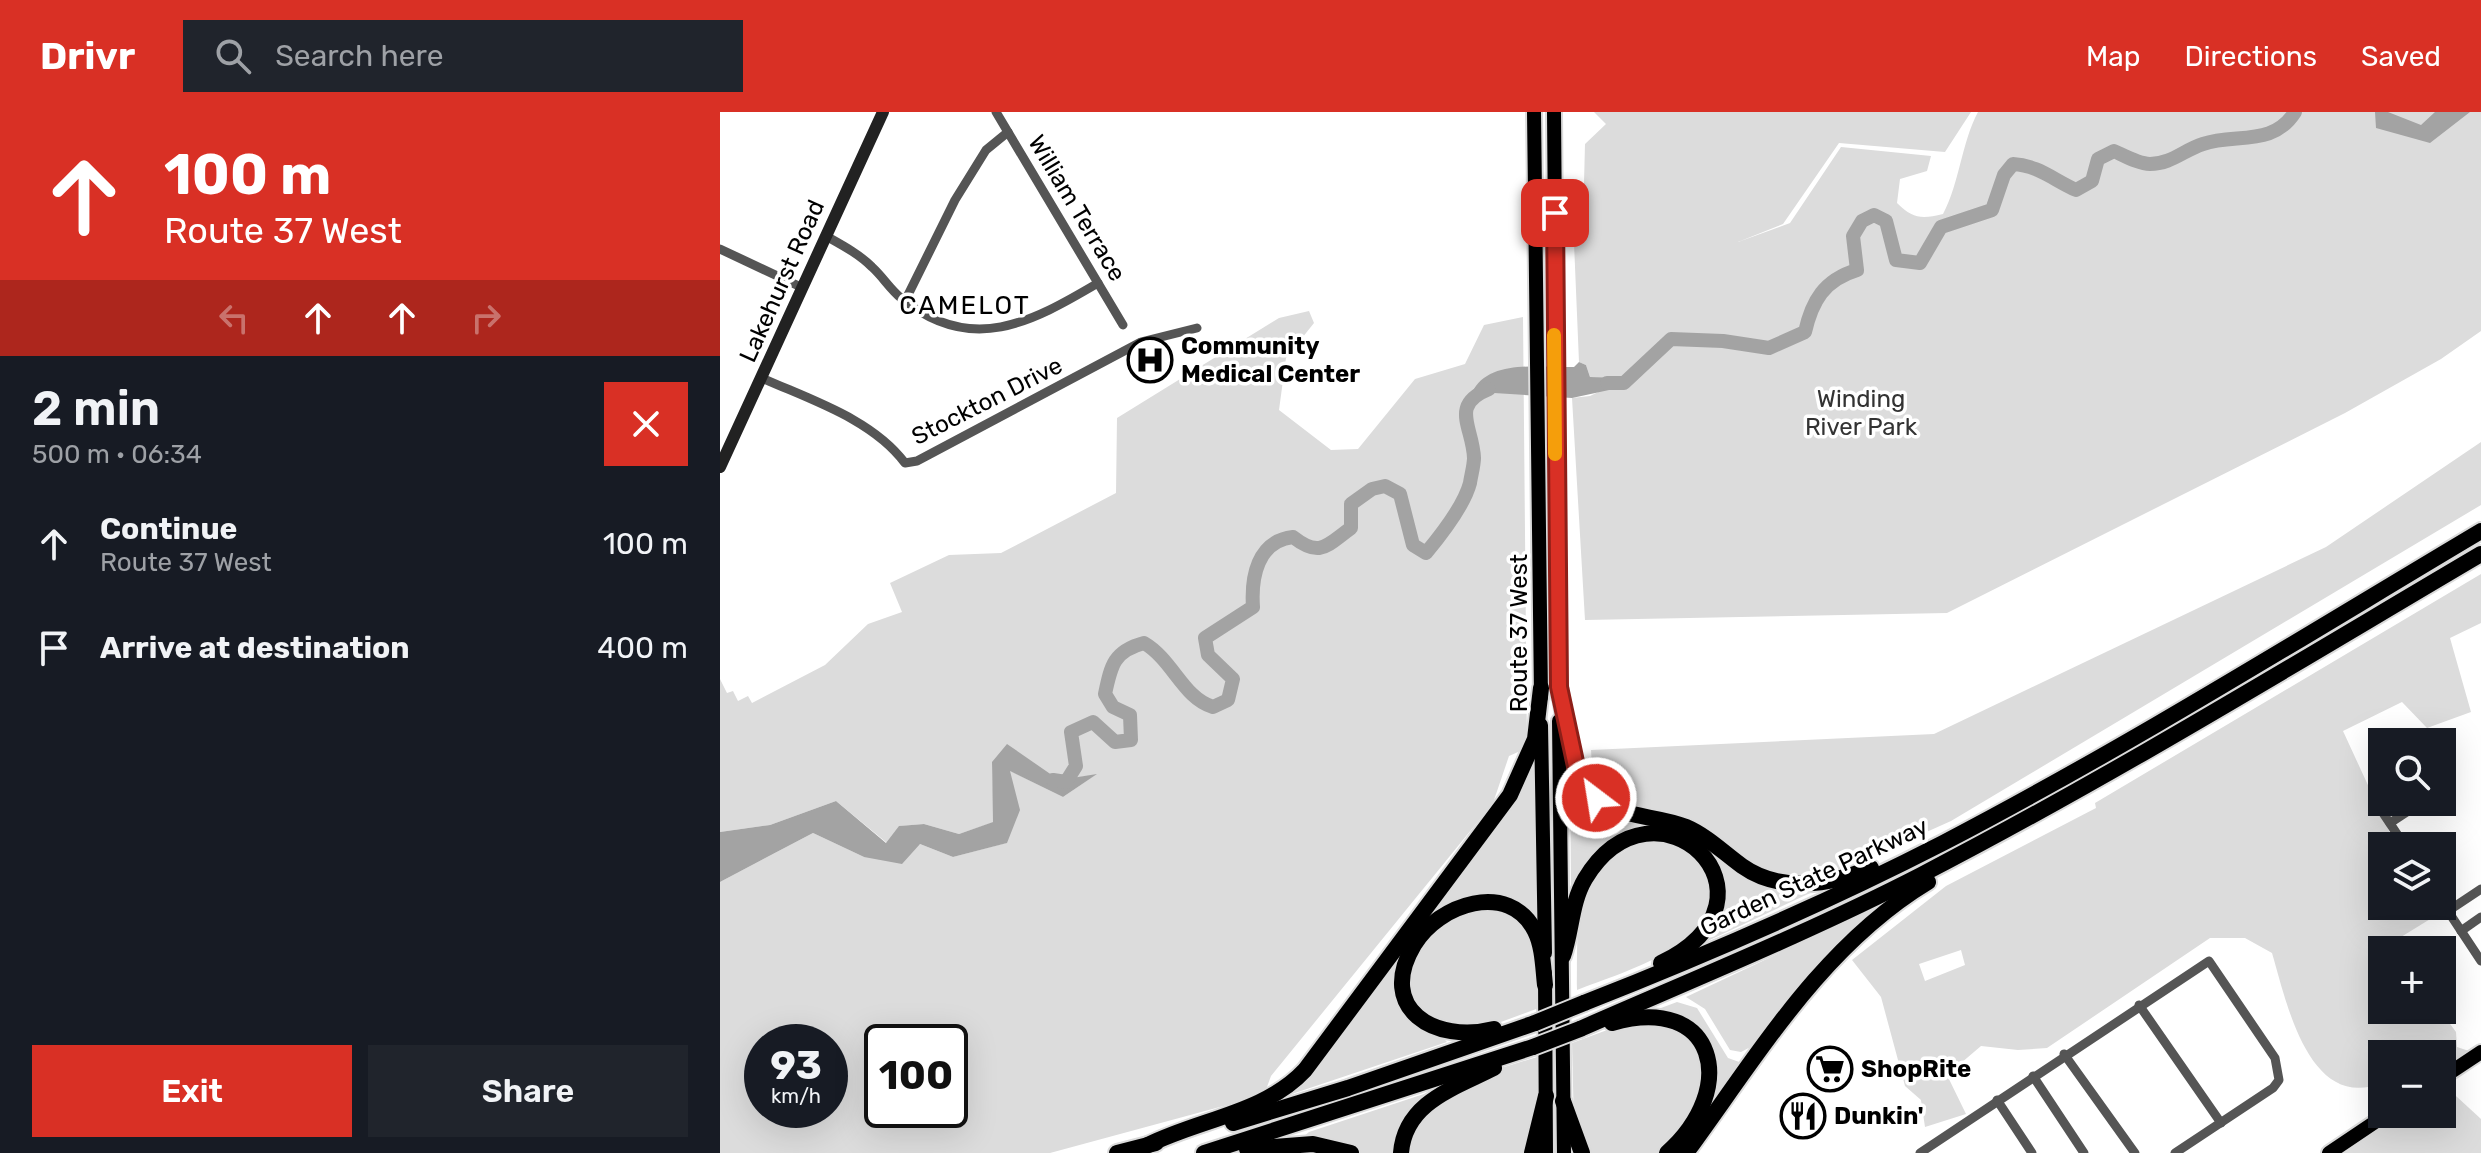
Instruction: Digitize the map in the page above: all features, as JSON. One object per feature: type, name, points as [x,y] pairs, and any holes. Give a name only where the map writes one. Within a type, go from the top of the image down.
[{"type":"highway","name":"Garden State Parkway","points":[[1117,1153],[1336,1092],[1535,1023],[1687,963],[1841,893],[2054,783],[2481,531]]},
{"type":"highway","name":"Garden State Parkway","points":[[1204,1153],[1533,1047],[1761,951],[1918,876],[2175,736],[2481,554]]},
{"type":"highway","points":[[1559,687],[1577,771],[1596,798],[1618,810],[1689,829],[1750,871],[1779,882],[1811,883],[1862,871],[2054,783]]},
{"type":"highway","points":[[1148,1145],[1264,1100],[1286,1088],[1305,1070],[1510,795],[1535,739],[1541,688]]},
{"type":"highway","points":[[1686,1153],[1817,976],[1868,923],[1921,885],[2011,838],[2175,736]]},
{"type":"highway","points":[[1563,956],[1581,887],[1594,867],[1611,850],[1638,838],[1662,834],[1688,841],[1706,856],[1715,875],[1717,893],[1713,914],[1700,936],[1672,958],[1626,978],[1584,1003]]},
{"type":"highway","points":[[1535,1023],[1468,1033],[1434,1029],[1418,1018],[1409,1006],[1404,986],[1406,965],[1418,939],[1439,920],[1473,904],[1493,901],[1519,911],[1535,931],[1545,985]]},
{"type":"highway","points":[[1580,1029],[1628,1019],[1655,1019],[1677,1024],[1700,1042],[1710,1068],[1709,1091],[1694,1124],[1667,1153]]},
{"type":"highway","points":[[1401,1153],[1407,1127],[1422,1107],[1533,1047]]},
{"type":"highway","points":[[1532,1153],[1546,1096]]},
{"type":"highway","points":[[1563,1101],[1582,1153]]},
{"type":"highway","points":[[1225,1153],[1288,1143],[1321,1144],[1351,1153]]},
{"type":"main road","name":"Lakehurst Road","points":[[720,467],[883,112]]},
{"type":"main road","name":"Route 37 West","points":[[1534,112],[1559,687],[1564,1153]]},
{"type":"main road","name":"Route 37 West","points":[[1546,346],[1555,112]]},
{"type":"main road","name":"Route 37 West","points":[[1546,1153],[1541,688],[1547,414]]},
{"type":"main road","points":[[2456,1069],[2481,1052]]},
{"type":"main road","points":[[2329,1153],[2368,1127]]},
{"type":"street","name":"William Terrace","points":[[996,112],[1123,325]]},
{"type":"street","points":[[905,301],[955,200],[986,150],[1008,132]]},
{"type":"street","points":[[826,236],[863,259],[905,301],[948,324],[990,329],[1037,319],[1098,283]]},
{"type":"street","points":[[720,249],[803,288]]},
{"type":"street","name":"Stockton Drive","points":[[762,378],[862,426],[886,443],[905,463],[917,461],[1141,342],[1197,328]]},
{"type":"street","points":[[2385,816],[2396,832]]},
{"type":"street","points":[[2390,823],[2401,816]]},
{"type":"street","points":[[2456,902],[2481,889]]},
{"type":"street","points":[[2461,931],[2481,917]]},
{"type":"street","points":[[2454,920],[2481,961]]},
{"type":"street","points":[[1920,1153],[2204,962],[2212,963],[2275,1058],[2279,1080],[2273,1088],[2175,1153]]},
{"type":"street","points":[[2139,1005],[2221,1123]]},
{"type":"street","points":[[2064,1054],[2135,1153]]},
{"type":"street","points":[[2033,1076],[2084,1153]]},
{"type":"street","points":[[1997,1100],[2032,1153]]},
{"type":"green space","name":"Winding River Park","points":[[1594,112],[1971,112],[1945,152],[1839,143],[1783,224],[1738,242],[1790,223],[1841,147],[1931,156],[1927,171],[1900,179],[1897,203],[1918,216],[1943,214],[1978,112],[2481,112],[2481,331],[2441,359],[2345,413],[1947,613],[1585,620],[1572,398],[1590,396],[1625,379],[1590,377],[1586,365],[1579,362],[1573,219],[1584,183],[1585,144],[1606,124]]},
{"type":"green space","points":[[1309,311],[1314,323],[1286,358],[1279,410],[1331,450],[1358,449],[1415,379],[1465,364],[1484,325],[1523,317],[1527,748],[1509,756],[1493,803],[1271,1076],[1264,1095],[1050,1153],[720,1153],[720,882],[813,833],[864,857],[920,844],[953,857],[1006,843],[1009,770],[1063,797],[1095,775],[1059,780],[992,763],[994,822],[959,834],[924,824],[900,826],[887,843],[836,801],[770,825],[720,832],[720,679],[727,693],[733,691],[738,701],[748,696],[752,703],[825,665],[868,624],[902,612],[890,583],[949,555],[1001,553],[1116,493],[1117,418],[1279,318]]},
{"type":"green space","points":[[2481,442],[2481,505],[1951,821],[1844,869],[1800,877],[1758,868],[1697,823],[1618,801],[1593,782],[1591,750],[1934,734],[2326,547]]},
{"type":"green space","points":[[2481,574],[2481,623],[2450,638],[2471,712],[2427,728],[2402,702],[2343,731],[2368,785],[2368,816],[2382,816],[2390,832],[2368,832],[2368,920],[2429,920],[2403,936],[2368,936],[2368,1024],[2450,1024],[2456,1032],[2457,1047],[2469,1051],[2456,1060],[2456,1040],[2368,1040],[2368,1086],[2357,1088],[2336,1082],[2319,1068],[2305,1048],[2285,999],[2272,953],[2245,938],[2210,938],[2047,1048],[2018,1050],[1981,1046],[1947,1075],[1966,1114],[1925,1127],[1921,1100],[1905,1086],[1881,997],[1852,960],[1946,886],[2096,808],[2095,803]],"holes":[[[1961,950],[1965,965],[1925,981],[1919,964]]]},
{"type":"green space","points":[[1570,763],[1580,785],[1683,830],[1746,874],[1821,888],[1699,945],[1704,935],[1716,865],[1648,830],[1571,891]]},
{"type":"green space","points":[[1535,764],[1539,928],[1509,900],[1430,921],[1399,990],[1447,1042],[1274,1100],[1522,788]]},
{"type":"green space","points":[[1647,840],[1679,844],[1697,859],[1710,892],[1707,914],[1693,933],[1673,948],[1623,973],[1577,990],[1579,919],[1591,883],[1604,867],[1622,853]]},
{"type":"green space","points":[[1879,906],[1764,1040],[1741,1052],[1730,1050],[1705,1009],[1686,997]]},
{"type":"green space","points":[[1473,908],[1509,910],[1535,940],[1539,1008],[1490,1026],[1440,1026],[1415,1005],[1409,986],[1415,955],[1437,927]]},
{"type":"green space","points":[[1677,1002],[1697,1008],[1728,1058],[1745,1064],[1680,1153],[1673,1153],[1704,1108],[1713,1085],[1714,1072],[1713,1057],[1653,1011]]},
{"type":"green space","points":[[1643,1022],[1683,1032],[1701,1052],[1703,1095],[1669,1145],[1658,1153],[1587,1153],[1574,1127],[1572,1043],[1618,1026]]},
{"type":"green space","points":[[1537,1057],[1539,1106],[1527,1153],[1406,1153],[1419,1117],[1501,1068]]},
{"type":"green space","points":[[1439,1089],[1397,1153],[1360,1153],[1302,1138],[1309,1132]]},
{"type":"green space","points":[[2456,1096],[2481,1119],[2481,1153],[2340,1153],[2378,1128],[2456,1128]]},
{"type":"shaded area","points":[[2375,112],[2388,112],[2421,125],[2435,112],[2470,112],[2430,143],[2376,128]]},
{"type":"shaded area","points":[[1579,362],[1586,365],[1590,377],[1625,378],[1623,387],[1572,398],[1494,393],[1479,399],[1472,393],[1490,374],[1503,370],[1531,366],[1574,367]]},
{"type":"shaded area","points":[[1007,744],[1059,780],[1097,774],[1063,797],[1010,771],[1020,810],[1007,843],[953,857],[920,844],[902,864],[864,857],[813,833],[720,882],[720,832],[770,825],[836,801],[886,843],[899,826],[924,824],[959,834],[993,822],[992,762]]},
{"type":"waterway","points":[[1607,383],[1624,383],[1671,339],[1723,341],[1769,348],[1805,332],[1811,311],[1821,293],[1836,280],[1857,270],[1853,236],[1862,221],[1874,215],[1886,221],[1896,260],[1920,263],[1941,227],[1992,210],[2004,175],[2013,164],[2038,170],[2076,190],[2092,181],[2098,159],[2114,151],[2141,163],[2158,163],[2203,144],[2265,135],[2286,123],[2295,112]]},
{"type":"waterway","points":[[1053,780],[1066,782],[1076,766],[1071,732],[1093,722],[1115,742],[1131,740],[1130,715],[1113,707],[1105,694],[1116,661],[1134,646],[1144,643],[1154,650],[1194,696],[1203,702],[1213,707],[1228,700],[1233,679],[1208,655],[1205,638],[1253,607],[1255,573],[1264,553],[1271,546],[1293,537],[1310,547],[1329,544],[1351,528],[1351,504],[1372,489],[1385,486],[1400,494],[1413,545],[1426,553],[1467,492],[1474,458],[1466,410],[1477,395],[1489,389]]},
{"type":"slow traffic","points":[[1554,335],[1555,454]]},
{"type":"place","name":"Community Medical Center","points":[[1150,360]]},
{"type":"place","name":"ShopRite","points":[[1830,1069]]},
{"type":"place","name":"Dunkin'","points":[[1803,1116]]},
{"type":"district","name":"CAMELOT","points":[[965,305]]},
{"type":"route","points":[[1555,213],[1559,687],[1577,771],[1586,789],[1596,798]]}]
